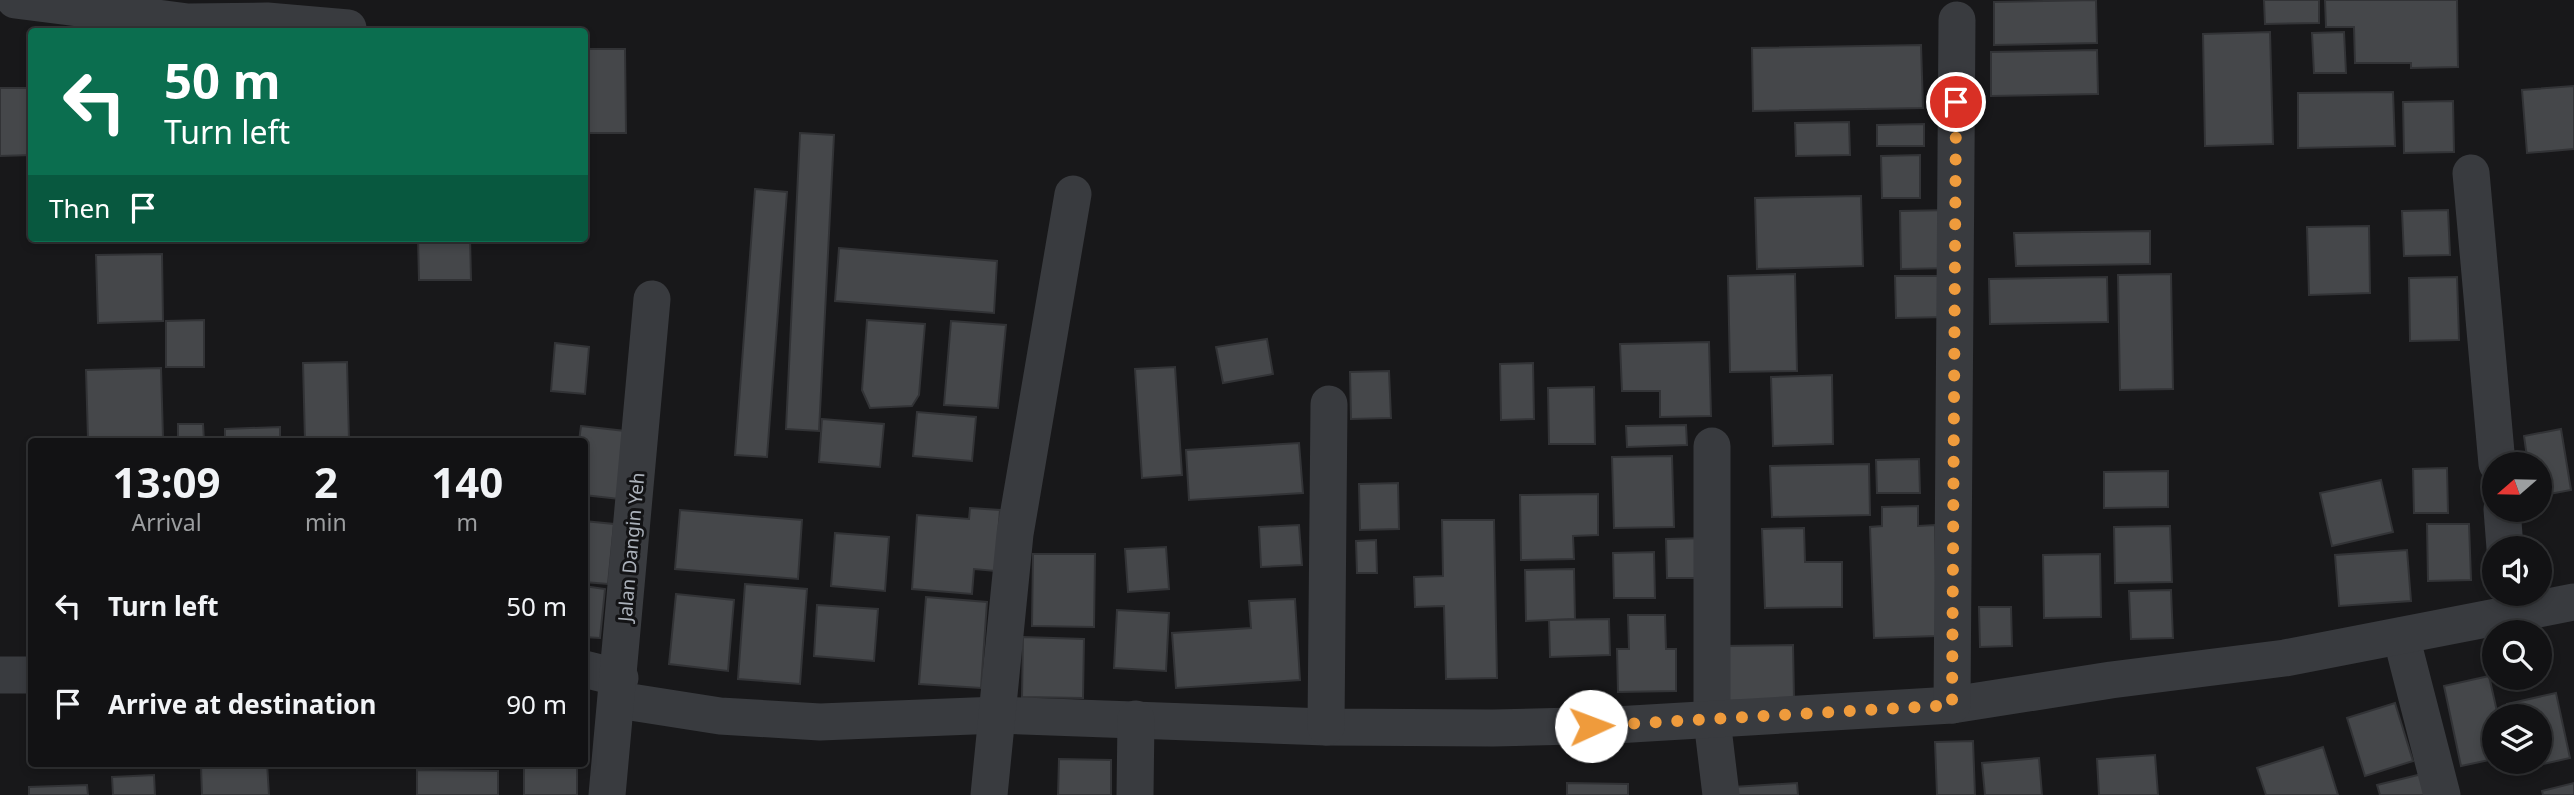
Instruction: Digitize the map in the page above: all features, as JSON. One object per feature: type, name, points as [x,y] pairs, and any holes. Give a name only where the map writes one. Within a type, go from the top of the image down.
[{"type":"street","points":[[15,0],[138,7],[188,22],[267,21],[348,28]]},
{"type":"street","points":[[1952,705],[1957,20]]},
{"type":"street","points":[[2471,173],[2496,452]]},
{"type":"street","points":[[989,795],[1015,534],[1073,194]]},
{"type":"street","name":"Jalan Dangin Yeh","points":[[607,795],[619,689],[652,299]]},
{"type":"street","points":[[1326,727],[1329,404]]},
{"type":"street","points":[[1712,446],[1712,720],[1721,795]]},
{"type":"street","points":[[2552,603],[2574,602]]},
{"type":"street","points":[[588,670],[619,689],[720,716],[820,722],[998,715],[1238,725],[1493,729],[1712,720],[1952,705],[2111,680],[2285,658],[2400,636],[2504,606]]},
{"type":"street","points":[[2400,636],[2442,795]]},
{"type":"street","points":[[0,675],[28,675]]},
{"type":"street","points":[[1135,795],[1136,719]]},
{"type":"building","points":[[2096,0],[2097,43],[1994,45],[1994,2]]},
{"type":"building","points":[[2264,0],[2319,0],[2319,23],[2265,24]]},
{"type":"building","points":[[2325,0],[2457,0],[2458,67],[2411,68],[2411,63],[2355,63],[2354,27],[2326,27]]},
{"type":"building","points":[[2270,32],[2273,144],[2205,146],[2203,34]]},
{"type":"building","points":[[2344,32],[2346,73],[2314,73],[2312,33]]},
{"type":"building","points":[[1921,45],[1923,108],[1753,111],[1752,48]]},
{"type":"building","points":[[588,49],[625,49],[626,133],[588,133]]},
{"type":"building","points":[[2097,50],[2098,94],[1991,96],[1991,52]]},
{"type":"building","points":[[2574,86],[2574,149],[2527,153],[2522,90]]},
{"type":"building","points":[[0,88],[28,88],[28,155],[0,156]]},
{"type":"building","points":[[2393,92],[2395,146],[2298,148],[2298,93]]},
{"type":"building","points":[[2453,101],[2454,152],[2404,153],[2403,102]]},
{"type":"building","points":[[1849,122],[1850,155],[1796,156],[1795,123]]},
{"type":"building","points":[[1924,124],[1924,146],[1877,146],[1877,125]]},
{"type":"building","points":[[800,133],[834,135],[819,431],[786,429]]},
{"type":"building","points":[[1920,155],[1920,198],[1882,198],[1881,156]]},
{"type":"building","points":[[755,189],[787,192],[767,457],[735,455]]},
{"type":"building","points":[[1861,196],[1863,266],[1757,269],[1755,198]]},
{"type":"building","points":[[1952,210],[1953,268],[1901,269],[1900,211]]},
{"type":"building","points":[[2448,210],[2450,255],[2404,256],[2402,211]]},
{"type":"building","points":[[2369,226],[2370,293],[2309,295],[2307,227]]},
{"type":"building","points":[[2150,231],[2150,264],[2016,266],[2014,233]]},
{"type":"building","points":[[418,242],[470,242],[471,280],[419,280]]},
{"type":"building","points":[[839,248],[997,261],[994,313],[835,301]]},
{"type":"building","points":[[162,254],[163,321],[98,323],[96,255]]},
{"type":"building","points":[[1795,274],[1797,371],[1730,372],[1728,276]]},
{"type":"building","points":[[2171,274],[2173,389],[2120,390],[2118,275]]},
{"type":"building","points":[[1895,276],[1947,276],[1948,317],[1896,318]]},
{"type":"building","points":[[2107,277],[2108,322],[1990,324],[1989,279]]},
{"type":"building","points":[[2457,277],[2459,340],[2410,341],[2409,278]]},
{"type":"building","points":[[204,320],[204,367],[166,367],[166,321]]},
{"type":"building","points":[[867,320],[925,324],[919,395],[912,406],[870,408],[862,390]]},
{"type":"building","points":[[951,321],[1006,325],[998,408],[944,405]]},
{"type":"building","points":[[1267,339],[1273,374],[1223,383],[1216,347]]},
{"type":"building","points":[[1709,342],[1711,416],[1660,417],[1660,391],[1622,391],[1620,344]]},
{"type":"building","points":[[555,343],[589,347],[585,394],[551,391]]},
{"type":"building","points":[[347,362],[349,438],[305,438],[303,363]]},
{"type":"building","points":[[1533,363],[1534,419],[1501,420],[1500,364]]},
{"type":"building","points":[[1175,367],[1182,475],[1142,478],[1135,369]]},
{"type":"building","points":[[161,368],[163,438],[88,438],[86,370]]},
{"type":"building","points":[[1389,371],[1391,418],[1351,419],[1350,372]]},
{"type":"building","points":[[1832,375],[1833,444],[1773,446],[1771,377]]},
{"type":"building","points":[[1594,387],[1595,444],[1549,444],[1548,388]]},
{"type":"building","points":[[917,412],[976,417],[972,461],[913,456]]},
{"type":"building","points":[[822,419],[884,424],[880,467],[819,462]]},
{"type":"building","points":[[178,424],[203,424],[204,438],[178,438]]},
{"type":"building","points":[[1686,425],[1687,445],[1627,447],[1626,426]]},
{"type":"building","points":[[581,426],[625,431],[619,499],[588,495],[588,438],[579,438]]},
{"type":"building","points":[[280,427],[280,438],[225,438],[225,429]]},
{"type":"building","points":[[2561,429],[2571,490],[2552,494],[2552,452],[2526,452],[2524,436]]},
{"type":"building","points":[[1299,443],[1303,493],[1189,500],[1186,450]]},
{"type":"building","points":[[1672,456],[1674,527],[1614,528],[1612,457]]},
{"type":"building","points":[[1919,459],[1920,493],[1877,493],[1876,460]]},
{"type":"building","points":[[1869,464],[1870,515],[1772,517],[1770,466]]},
{"type":"building","points":[[2447,468],[2448,513],[2414,513],[2413,469]]},
{"type":"building","points":[[2168,471],[2168,507],[2104,508],[2104,472]]},
{"type":"building","points":[[2381,480],[2393,532],[2332,546],[2320,493]]},
{"type":"building","points":[[1398,483],[1399,529],[1360,530],[1359,484]]},
{"type":"building","points":[[1598,494],[1598,535],[1573,536],[1574,559],[1521,560],[1520,495]]},
{"type":"building","points":[[1918,506],[1918,526],[1935,525],[1937,636],[1874,638],[1870,527],[1882,526],[1882,507]]},
{"type":"building","points":[[970,508],[1000,510],[995,571],[974,569],[972,594],[912,589],[917,515],[969,519]]},
{"type":"building","points":[[680,510],[802,520],[798,579],[675,569]]},
{"type":"building","points":[[1442,520],[1494,520],[1497,678],[1446,679],[1444,606],[1415,607],[1414,577],[1443,576]]},
{"type":"building","points":[[588,521],[614,524],[608,584],[588,582]]},
{"type":"building","points":[[2427,524],[2469,524],[2471,580],[2428,581]]},
{"type":"building","points":[[1299,525],[1302,565],[1261,567],[1259,527]]},
{"type":"building","points":[[2170,526],[2172,582],[2115,583],[2114,527]]},
{"type":"building","points":[[1804,528],[1805,562],[1842,562],[1842,607],[1765,608],[1762,529]]},
{"type":"building","points":[[835,533],[889,537],[885,591],[831,586]]},
{"type":"building","points":[[1706,538],[1707,578],[1667,578],[1666,539]]},
{"type":"building","points":[[1376,540],[1377,573],[1357,573],[1356,541]]},
{"type":"building","points":[[1166,547],[1169,589],[1128,592],[1125,549]]},
{"type":"building","points":[[2407,550],[2411,601],[2339,606],[2335,555]]},
{"type":"building","points":[[1654,552],[1655,598],[1614,598],[1613,553]]},
{"type":"building","points":[[1033,554],[1095,554],[1094,627],[1032,626]]},
{"type":"building","points":[[2100,554],[2101,617],[2044,618],[2043,555]]},
{"type":"building","points":[[1574,569],[1575,619],[1526,621],[1525,570]]},
{"type":"building","points":[[745,584],[807,589],[800,684],[738,679]]},
{"type":"building","points":[[588,587],[605,589],[600,638],[588,637]]},
{"type":"building","points":[[2171,590],[2173,638],[2131,639],[2129,591]]},
{"type":"building","points":[[676,594],[734,600],[728,671],[669,664]]},
{"type":"building","points":[[926,597],[987,602],[981,688],[919,684]]},
{"type":"building","points":[[1295,599],[1300,680],[1176,688],[1172,633],[1251,628],[1249,601]]},
{"type":"building","points":[[817,605],[878,609],[874,661],[814,656]]},
{"type":"building","points":[[1979,607],[2011,607],[2012,646],[1980,647]]},
{"type":"building","points":[[1117,610],[1169,613],[1166,671],[1114,668]]},
{"type":"building","points":[[1628,615],[1665,615],[1666,649],[1676,649],[1676,691],[1618,692],[1617,649],[1629,649]]},
{"type":"building","points":[[1609,619],[1610,655],[1550,657],[1549,620]]},
{"type":"building","points":[[1023,637],[1084,639],[1083,698],[1022,697]]},
{"type":"building","points":[[1793,645],[1794,699],[1724,701],[1723,646]]},
{"type":"building","points":[[2482,678],[2482,690],[2492,690],[2495,704],[2482,704],[2482,762],[2461,766],[2444,686]]},
{"type":"building","points":[[2556,693],[2570,758],[2552,762],[2552,704],[2507,704]]},
{"type":"building","points":[[2395,703],[2413,761],[2365,776],[2347,718]]},
{"type":"building","points":[[1973,741],[1975,795],[1937,795],[1935,742]]},
{"type":"building","points":[[2323,747],[2338,795],[2266,795],[2257,768]]},
{"type":"building","points":[[2155,755],[2158,795],[2099,795],[2097,759]]},
{"type":"building","points":[[2039,758],[2042,795],[1985,795],[1982,763]]},
{"type":"building","points":[[1059,759],[1111,760],[1111,795],[1058,795]]},
{"type":"building","points":[[201,767],[267,767],[269,795],[202,795]]},
{"type":"building","points":[[524,767],[577,767],[577,795],[524,795]]},
{"type":"building","points":[[417,770],[498,771],[498,795],[417,795]]},
{"type":"building","points":[[2422,774],[2428,795],[2380,795],[2377,785]]},
{"type":"building","points":[[154,775],[155,795],[113,795],[112,777]]},
{"type":"building","points":[[1567,783],[1628,784],[1628,795],[1567,795]]},
{"type":"building","points":[[1797,783],[1798,795],[1733,795],[1733,787]]},
{"type":"building","points":[[2574,783],[2574,795],[2543,795],[2542,791]]},
{"type":"building","points":[[87,785],[88,795],[29,795],[29,787]]},
{"type":"route","points":[[1591,726],[1952,705],[1956,102]]}]
